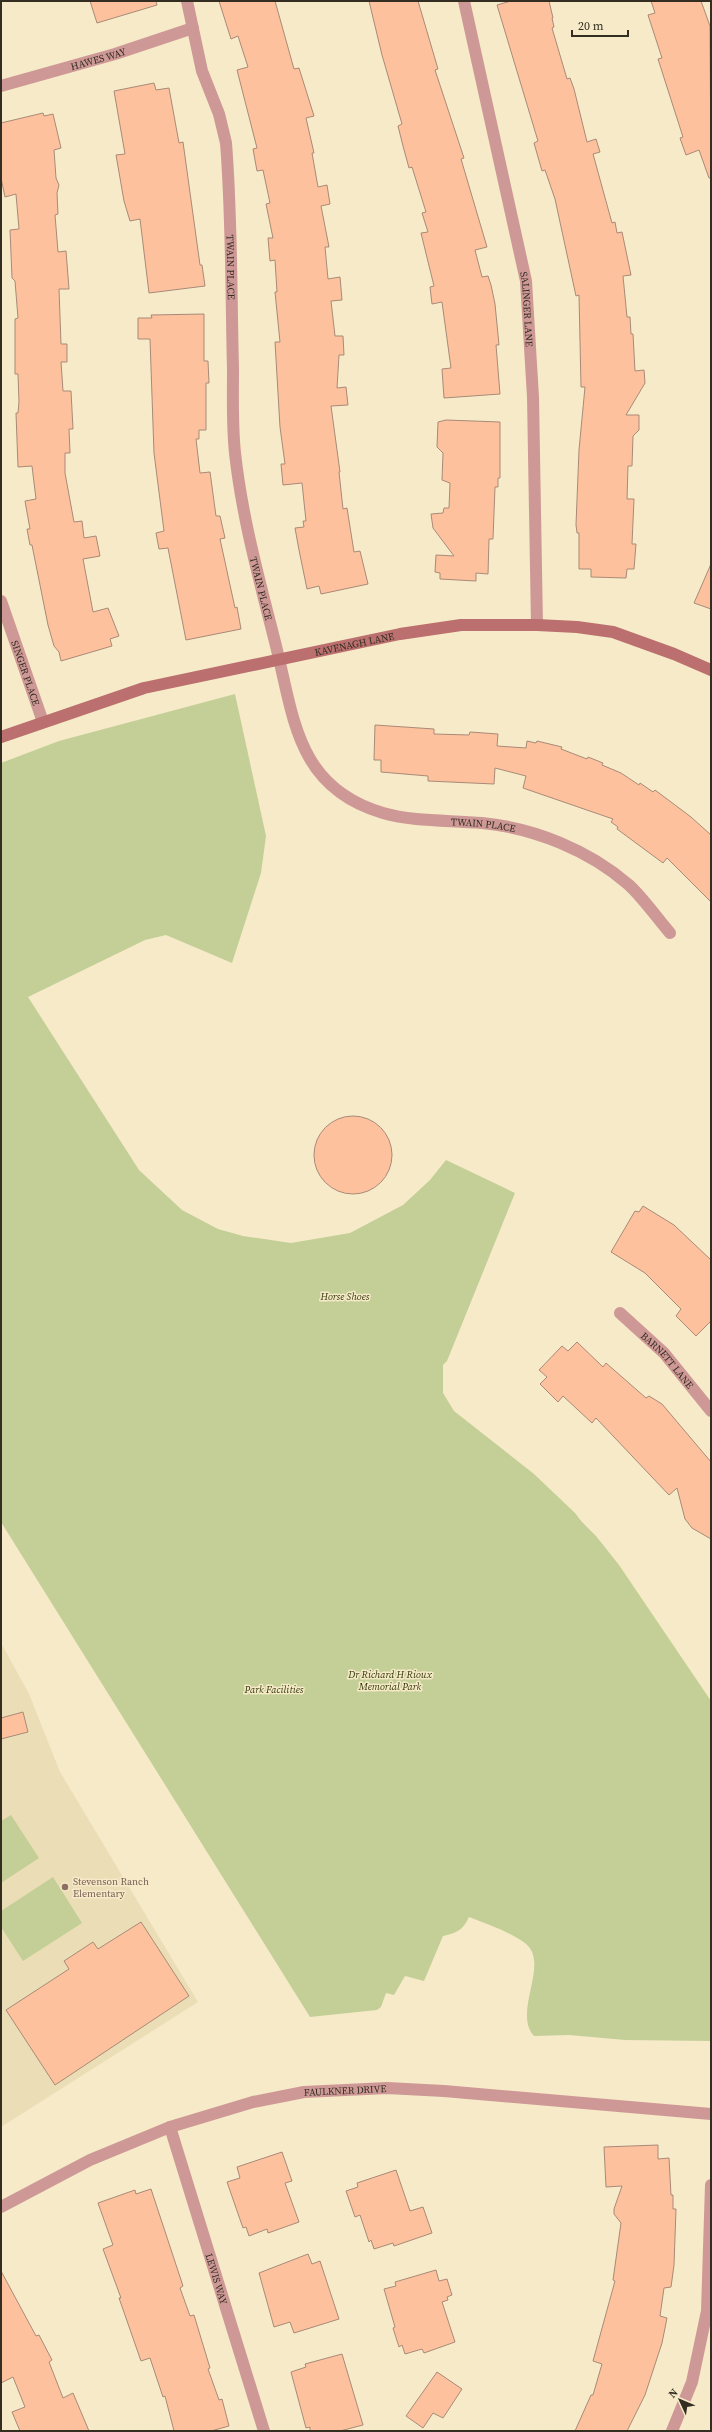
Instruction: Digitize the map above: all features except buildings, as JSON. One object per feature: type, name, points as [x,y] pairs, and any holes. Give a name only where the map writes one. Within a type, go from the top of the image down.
[{"type":"main road","name":"KAVENAGH LANE","points":[[1,737],[144,688],[280,661],[400,634],[453,626],[537,625],[577,627],[612,632],[674,654],[711,670]]},
{"type":"street","name":"TWAIN PLACE","points":[[188,1],[202,71],[219,114],[226,143],[235,458],[244,518],[280,661],[294,727],[304,751],[319,772],[338,790],[359,804],[383,813],[408,818],[491,824],[524,830],[562,843],[598,862],[630,886],[670,933]]},
{"type":"street","name":"SALINGER LANE","points":[[464,1],[526,281],[532,397],[537,625]]},
{"type":"street","name":"HAWES WAY","points":[[1,86],[115,54],[193,28]]},
{"type":"street","name":"SINGER PLACE","points":[[1,601],[43,722]]},
{"type":"street","name":"BARNETT LANE","points":[[620,1313],[664,1353],[711,1411]]},
{"type":"street","name":"FAULKNER DRIVE","points":[[1,2207],[90,2160],[170,2127],[253,2102],[304,2092],[387,2088],[444,2091],[711,2114]]},
{"type":"street","name":"LEWIS WAY","points":[[170,2127],[264,2431]]},
{"type":"street","points":[[672,2431],[692,2382],[709,2311],[711,2185]]},
{"type":"shaded area","name":"Stevenson Ranch Elementary","points":[[1,1643],[29,1694],[60,1772],[198,2002],[1,2127]]},
{"type":"green space","name":"Dr Richard H Rioux Memorial Park","points":[[235,694],[266,836],[261,873],[232,963],[166,935],[145,940],[28,997],[139,1170],[182,1210],[218,1229],[243,1236],[291,1243],[350,1233],[403,1205],[430,1180],[446,1160],[515,1193],[447,1361],[443,1365],[443,1393],[454,1411],[534,1474],[575,1513],[596,1536],[619,1565],[711,1701],[711,2041],[625,2040],[569,2035],[534,2036],[528,2026],[527,2014],[534,1963],[532,1952],[525,1943],[512,1935],[469,1917],[462,1928],[452,1934],[443,1936],[424,1981],[405,1976],[394,1995],[386,1993],[381,2007],[377,2010],[310,2017],[1,1522],[1,763],[59,741]]},
{"type":"green space","points":[[11,1815],[39,1858],[1,1883],[1,1821]]},
{"type":"green space","points":[[53,1877],[82,1923],[23,1961],[1,1927],[1,1911]]},
{"type":"place","name":"Stevenson Ranch Elementary","points":[[65,1887]]},
{"type":"park label","name":"Horse Shoes","points":[[345,1296]]},
{"type":"park label","name":"Park Facilities","points":[[274,1689]]}]
